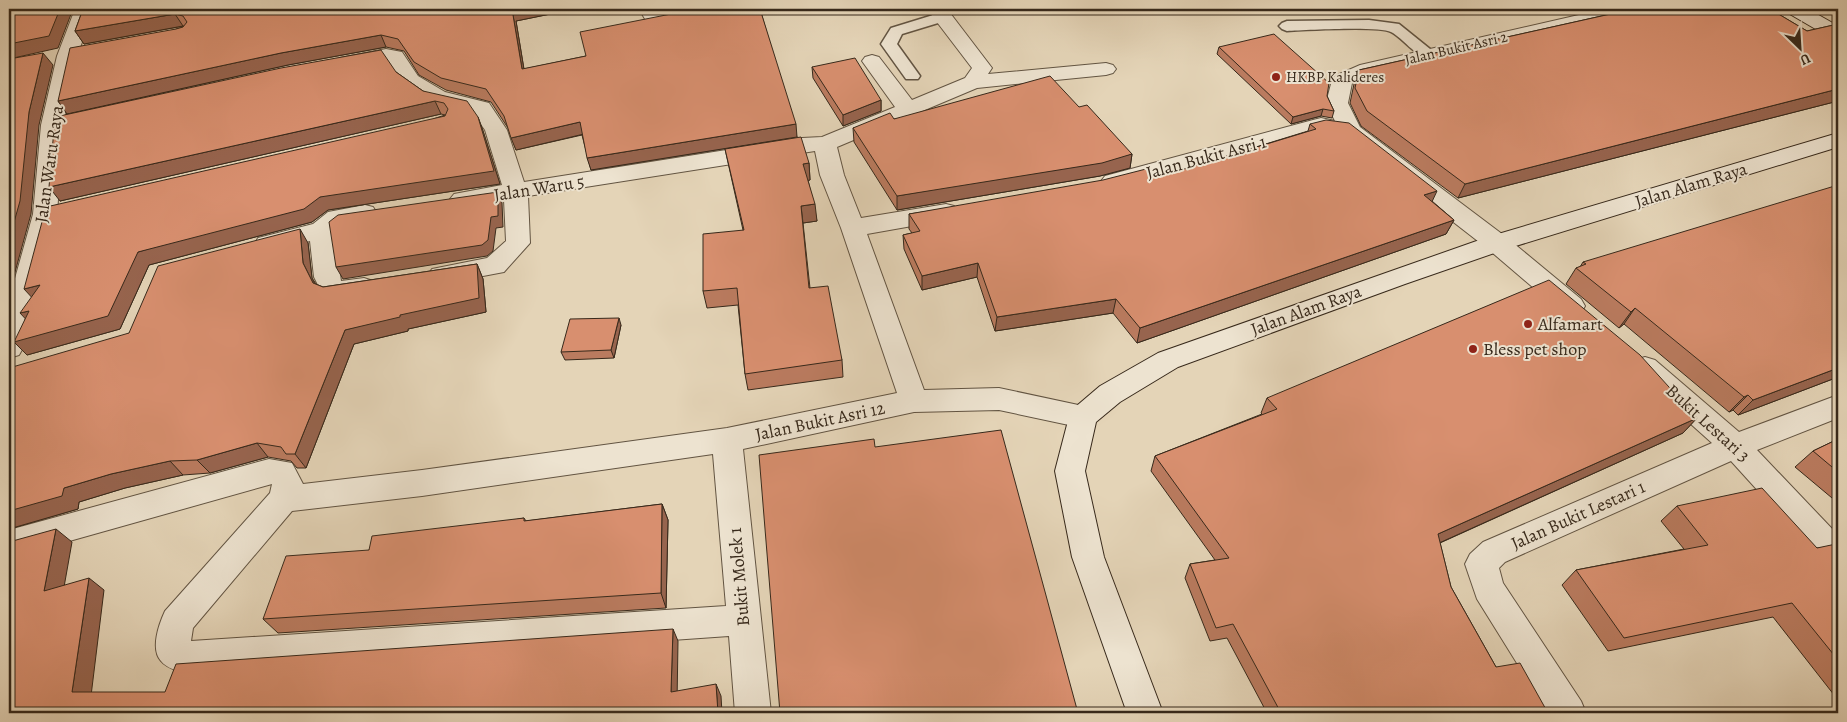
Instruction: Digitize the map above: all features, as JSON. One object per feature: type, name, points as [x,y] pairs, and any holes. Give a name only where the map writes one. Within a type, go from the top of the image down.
[{"type":"street","name":"Jalan Waru Raya","points":[[9,348],[54,212],[67,56],[84,9]]},
{"type":"street","points":[[649,9],[652,15],[678,9]]},
{"type":"street","name":"Jalan Bukit Asri 2","points":[[1497,243],[1351,131],[1337,102],[1342,80],[1367,69],[1575,14],[1630,9]]},
{"type":"street","points":[[1795,9],[1838,34]]},
{"type":"street","points":[[940,13],[982,68],[972,82]]},
{"type":"street","points":[[326,66],[374,56],[395,56],[410,80],[437,97],[481,108],[496,130],[516,192],[518,243],[495,266],[418,278]]},
{"type":"street","points":[[872,61],[908,110]]},
{"type":"street","name":"Jalan Waru 5","points":[[440,202],[516,192],[792,147],[825,144],[972,82],[1106,69]]},
{"type":"street","name":"Jalan Bukit Asri 1","points":[[1090,186],[1320,126],[1351,131]]},
{"type":"street","name":"Jalan Alam Raya","points":[[1083,417],[1110,394],[1168,360],[1497,243],[1838,140]]},
{"type":"street","points":[[825,144],[832,175],[853,228],[914,401]]},
{"type":"street","points":[[853,228],[967,208]]},
{"type":"street","points":[[244,250],[321,230],[336,218],[384,211]]},
{"type":"street","points":[[321,230],[327,277],[332,291],[390,282]]},
{"type":"street","points":[[1497,243],[1593,323]]},
{"type":"street","name":"Bukit Lestari 3","points":[[1630,354],[1735,446],[1838,557]]},
{"type":"street","name":"Jalan Bukit Asri 12","points":[[284,499],[422,483],[727,440],[914,401],[999,399],[1083,417]]},
{"type":"street","name":"Jalan Bukit Lestari 1","points":[[1568,713],[1489,589],[1481,564],[1494,552],[1735,446],[1838,406]]},
{"type":"street","points":[[1083,417],[1070,471],[1088,557],[1145,713]]},
{"type":"street","name":"Bukit Molek 1","points":[[727,440],[753,713]]},
{"type":"street","points":[[9,544],[269,471],[281,472],[288,484],[284,499],[177,622],[173,650],[186,658],[743,620]]},
{"type":"lane","points":[[1373,9],[1427,53]]},
{"type":"lane","points":[[912,76],[889,44],[896,31],[940,13]]},
{"type":"lane","points":[[1288,26],[1368,25],[1394,27]]},
{"type":"building","points":[[9,9],[60,9],[49,36],[9,44]]},
{"type":"building","points":[[83,9],[512,9],[522,69],[586,56],[580,32],[671,14],[669,9],[760,9],[796,124],[587,158],[580,122],[511,138],[504,116],[486,89],[441,78],[414,62],[398,39],[381,35],[281,53],[58,101],[70,48],[176,29],[183,27],[187,22],[183,16],[175,14],[75,31]]},
{"type":"building","points":[[1620,9],[1770,9],[1807,31],[1838,24],[1838,89],[1465,184],[1367,111],[1355,88],[1359,70],[1624,11]]},
{"type":"building","name":"HKBP Kalideres","points":[[1274,34],[1329,83],[1327,96],[1334,111],[1323,109],[1293,117],[1219,47]]},
{"type":"building","points":[[381,50],[396,72],[423,91],[467,101],[478,117],[494,171],[320,197],[304,209],[138,252],[108,316],[14,342],[29,311],[20,313],[40,285],[24,289],[46,207],[445,116],[448,109],[444,103],[435,101],[49,187],[55,117],[281,68]]},
{"type":"building","points":[[43,53],[29,112],[20,201],[9,240],[9,59]]},
{"type":"building","points":[[855,58],[881,100],[843,115],[812,67]]},
{"type":"building","points":[[1050,76],[1079,107],[1087,105],[1132,154],[1102,163],[897,196],[853,128],[890,113],[894,119]]},
{"type":"building","points":[[1326,120],[1349,123],[1437,191],[1424,195],[1454,220],[1140,328],[1116,299],[997,317],[978,263],[922,276],[903,235],[920,231],[909,214],[1103,180],[1146,169],[1155,178],[1316,129],[1310,124]]},
{"type":"building","points":[[801,137],[809,163],[803,164],[815,204],[801,206],[809,288],[828,286],[842,360],[745,374],[737,288],[703,291],[703,234],[744,230],[725,149]]},
{"type":"building","points":[[1838,185],[1838,368],[1753,400],[1748,395],[1744,397],[1635,308],[1631,312],[1576,268],[1586,264],[1583,262]]},
{"type":"building","points":[[498,192],[498,216],[491,217],[488,240],[482,245],[336,267],[329,222],[338,215]]},
{"type":"building","points":[[300,229],[303,263],[313,283],[323,287],[477,264],[479,298],[400,315],[400,317],[345,330],[295,454],[286,454],[281,447],[257,443],[197,460],[170,461],[111,474],[64,488],[62,496],[9,511],[9,368],[129,333],[158,266]]},
{"type":"building","points":[[1549,280],[1640,355],[1697,418],[1438,534],[1451,587],[1496,667],[1520,663],[1548,713],[1281,713],[1233,624],[1216,628],[1190,564],[1229,558],[1155,456],[1277,409],[1267,398]]},
{"type":"building","points":[[619,318],[611,350],[561,352],[570,319]]},
{"type":"building","points":[[1001,430],[1078,713],[780,713],[759,455],[874,439],[875,447]]},
{"type":"building","points":[[1838,439],[1838,472],[1813,451]]},
{"type":"building","points":[[1762,488],[1817,548],[1836,544],[1838,547],[1838,660],[1792,603],[1624,638],[1576,570],[1708,545],[1677,506]]},
{"type":"building","points":[[662,504],[661,593],[263,619],[286,556],[369,550],[372,536],[524,518],[524,521]]},
{"type":"building","points":[[56,529],[44,591],[89,578],[72,692],[165,692],[176,664],[673,629],[671,692],[716,684],[718,713],[9,713],[9,542]]},
{"type":"place","name":"HKBP Kalideres","points":[[1276,77]]},
{"type":"place","name":"Alfamart","points":[[1528,324]]},
{"type":"place","name":"Bless pet shop","points":[[1473,349]]}]
